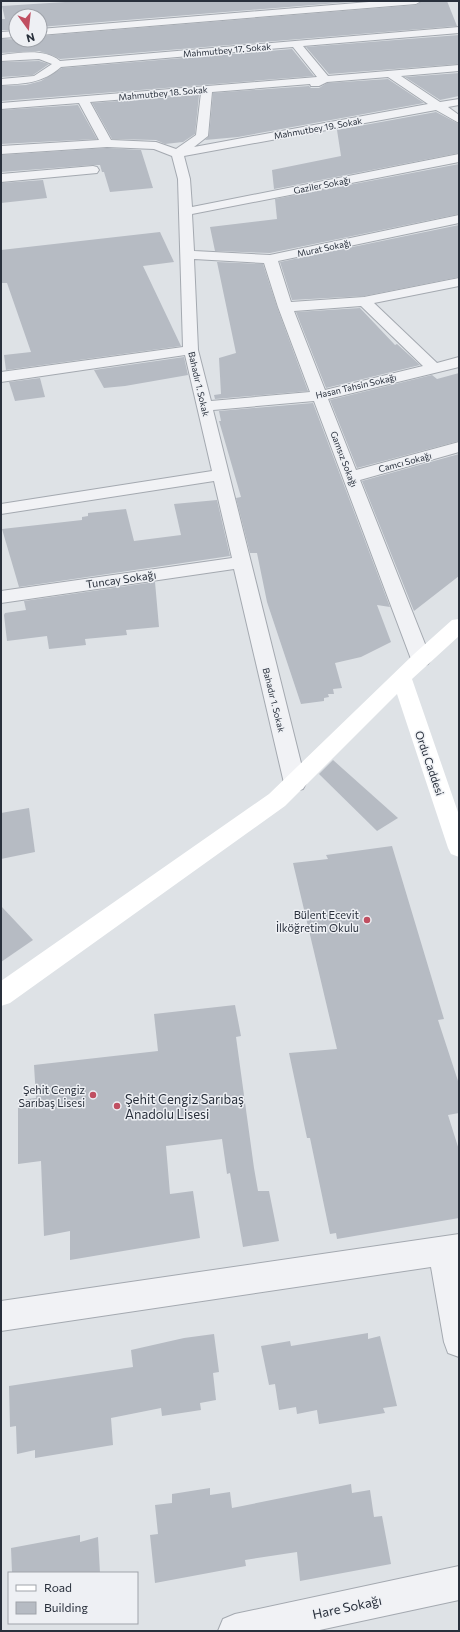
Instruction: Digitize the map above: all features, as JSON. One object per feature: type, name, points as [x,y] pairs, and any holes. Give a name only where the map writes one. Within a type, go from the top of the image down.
[{"type":"street","points":[[48,31],[416,1]]},
{"type":"street","points":[[244,6],[256,14],[272,30],[283,45]]},
{"type":"street","name":"Mahmutbey 17. Sokak","points":[[58,64],[459,30]]},
{"type":"street","points":[[296,44],[325,79]]},
{"type":"street","points":[[1,58],[35,56],[52,58],[58,64],[48,74],[38,80],[1,82]]},
{"type":"street","name":"Mahmutbey 18. Sokak","points":[[1,106],[83,100],[304,89],[325,79],[459,68]]},
{"type":"street","points":[[391,74],[436,106],[459,120]]},
{"type":"street","points":[[1,150],[107,143],[156,146],[177,154],[202,136],[206,94]]},
{"type":"street","points":[[83,100],[107,143]]},
{"type":"street","name":"Mahmutbey 19. Sokak","points":[[177,154],[459,102]]},
{"type":"street","name":"Bahadır 1. Sokak","points":[[177,154],[184,179],[191,350],[220,476],[295,783]]},
{"type":"street","name":"Gaziler Sokağı","points":[[185,212],[459,158]]},
{"type":"street","points":[[1,178],[93,170]]},
{"type":"street","name":"Murat Sokağı","points":[[187,255],[270,259],[459,219]]},
{"type":"street","name":"Gamsız Sokağı","points":[[270,259],[285,307],[421,659]]},
{"type":"street","points":[[285,307],[364,301],[459,282]]},
{"type":"street","points":[[364,301],[434,368]]},
{"type":"street","points":[[1,377],[191,350]]},
{"type":"street","name":"Hasan Tahsin Sokağı","points":[[204,406],[320,396],[459,362]]},
{"type":"street","name":"Camcı Sokağı","points":[[351,477],[459,447]]},
{"type":"street","points":[[1,509],[220,476]]},
{"type":"street","name":"Tuncay Sokağı","points":[[1,596],[241,562]]},
{"type":"street","points":[[1,995],[277,800],[421,659],[459,625]]},
{"type":"street","name":"Ordu Caddesi","points":[[402,678],[459,848]]},
{"type":"street","points":[[1,1316],[450,1249],[459,1342]]},
{"type":"street","name":"Hare Sokağı","points":[[235,1631],[459,1583]]},
{"type":"building","points":[[81,1],[363,1],[48,26],[48,8],[8,8],[8,30],[1,30],[1,19],[5,19],[2,6]]},
{"type":"building","points":[[422,1],[447,1],[457,26],[60,59],[39,51],[1,53],[1,39],[8,39],[8,48],[48,48],[48,35],[416,5]]},
{"type":"building","points":[[459,35],[459,64],[329,74],[306,47]]},
{"type":"building","points":[[292,49],[314,76],[1,101],[1,86],[26,85],[41,81],[62,68]]},
{"type":"building","points":[[39,61],[49,64],[33,75],[1,77],[1,62]]},
{"type":"building","points":[[459,73],[459,96],[440,100],[405,77]]},
{"type":"building","points":[[388,79],[424,103],[238,137],[205,140],[209,136],[213,93],[309,86],[311,88],[319,88],[327,83]]},
{"type":"building","points":[[199,95],[195,134],[183,142],[165,144],[156,140],[112,139],[92,103]]},
{"type":"building","points":[[78,105],[97,139],[1,144],[1,110]]},
{"type":"building","points":[[436,112],[459,124],[459,153],[274,189],[272,170],[341,156],[337,130]]},
{"type":"building","points":[[107,148],[141,150],[153,188],[110,192],[104,172],[102,172],[100,165],[1,172],[1,155]]},
{"type":"building","points":[[459,164],[459,214],[270,253],[215,251],[210,227],[277,219],[275,199]]},
{"type":"building","points":[[43,180],[47,198],[1,203],[1,183]]},
{"type":"building","points":[[459,225],[459,277],[364,296],[292,300],[280,262]]},
{"type":"building","points":[[160,232],[174,262],[143,266],[181,346],[6,370],[4,355],[31,352],[7,283],[1,283],[1,250]]},
{"type":"building","points":[[217,262],[263,264],[308,391],[215,399],[214,395],[221,394],[219,358],[236,353]]},
{"type":"building","points":[[360,308],[395,345],[397,344],[420,365],[326,388],[296,312]]},
{"type":"building","points":[[184,357],[188,375],[125,386],[104,388],[94,370]]},
{"type":"building","points":[[459,373],[459,441],[357,468],[330,400],[432,375],[437,379]]},
{"type":"building","points":[[40,378],[45,397],[15,401],[9,382]]},
{"type":"building","points":[[313,403],[390,607],[377,605],[391,642],[361,657],[335,663],[342,688],[333,689],[334,694],[328,694],[329,697],[324,698],[324,701],[301,704],[267,602],[257,553],[250,553],[236,498],[241,497],[219,421],[221,421],[219,411]]},
{"type":"building","points":[[459,454],[459,576],[414,611],[362,481]]},
{"type":"building","points":[[217,500],[230,556],[19,587],[2,529],[82,520],[82,517],[88,516],[88,513],[126,509],[134,541],[181,535],[174,504]]},
{"type":"building","points":[[155,582],[159,627],[126,630],[127,635],[85,639],[86,645],[49,649],[47,636],[7,641],[4,615],[5,613],[26,610],[24,601]]},
{"type":"building","points":[[333,760],[398,818],[377,831],[319,774]]},
{"type":"building","points":[[29,808],[35,852],[1,859],[1,813]]},
{"type":"building","points":[[392,846],[444,1019],[438,1020],[459,1084],[459,1113],[448,1115],[459,1150],[459,1218],[337,1239],[336,1233],[330,1234],[310,1138],[307,1138],[289,1053],[337,1049],[293,863],[328,859],[326,855]]},
{"type":"building","points":[[1,906],[33,940],[1,962]]},
{"type":"building","points":[[235,1005],[241,1036],[236,1037],[258,1191],[269,1191],[279,1241],[243,1247],[230,1173],[227,1174],[222,1139],[166,1146],[170,1194],[193,1191],[200,1238],[70,1260],[70,1231],[44,1236],[41,1161],[18,1164],[18,1100],[36,1098],[34,1065],[158,1051],[154,1014]]},
{"type":"building","points":[[368,1333],[368,1339],[380,1336],[397,1406],[383,1408],[385,1413],[319,1424],[317,1410],[297,1414],[296,1407],[279,1410],[275,1384],[269,1385],[261,1346],[290,1341],[291,1346]]},
{"type":"building","points":[[214,1334],[219,1372],[213,1373],[216,1400],[200,1403],[201,1410],[162,1416],[161,1408],[111,1418],[113,1445],[35,1458],[35,1450],[17,1454],[16,1426],[10,1427],[9,1386],[133,1367],[131,1350],[184,1338]]},
{"type":"building","points":[[351,1484],[352,1493],[370,1490],[374,1517],[382,1516],[391,1564],[300,1581],[297,1552],[245,1560],[246,1566],[155,1583],[150,1535],[158,1534],[155,1505],[172,1503],[172,1494],[210,1488],[210,1495],[230,1492],[232,1508]]},
{"type":"building","points":[[80,1535],[80,1542],[98,1537],[100,1572],[12,1572],[11,1548]]},
{"type":"place","name":"Bülent Ecevit İlköğretim Okulu","points":[[367,920]]},
{"type":"place","name":"Şehit Cengiz Sarıbaş Lisesi","points":[[93,1095]]},
{"type":"place","name":"Şehit Cengiz Sarıbaş Anadolu Lisesi","points":[[117,1106]]}]
